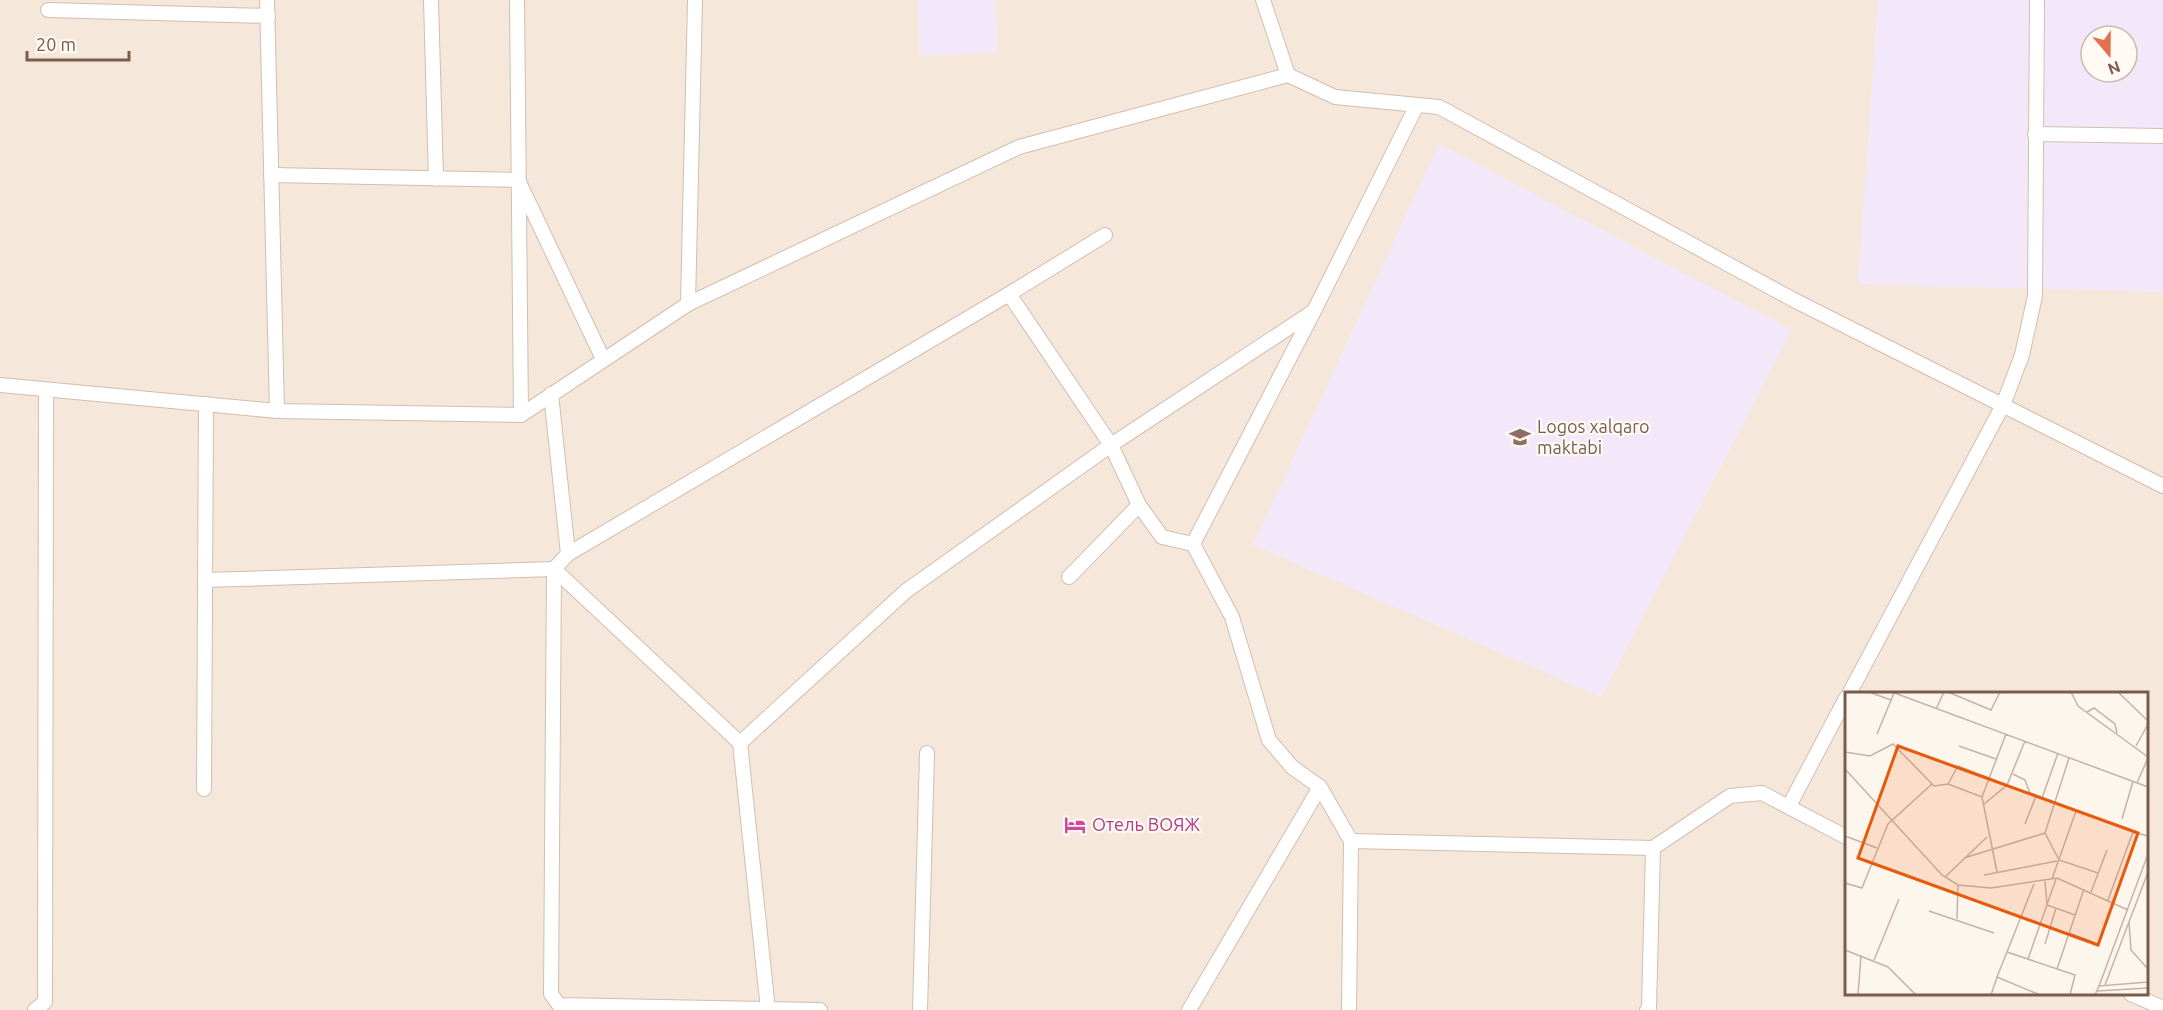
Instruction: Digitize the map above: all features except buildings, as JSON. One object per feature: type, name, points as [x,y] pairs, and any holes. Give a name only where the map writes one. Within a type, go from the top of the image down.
[{"type":"lane","points":[[267,0],[277,411]]},
{"type":"lane","points":[[431,0],[436,178]]},
{"type":"lane","points":[[517,0],[521,415]]},
{"type":"lane","points":[[688,304],[695,0]]},
{"type":"lane","points":[[1263,0],[1287,75]]},
{"type":"lane","points":[[1850,692],[2003,405],[2022,355],[2035,296],[2037,0]]},
{"type":"lane","points":[[48,10],[268,16]]},
{"type":"lane","points":[[0,386],[277,411],[521,415],[688,304],[1018,147],[1287,75],[1335,97],[1439,107],[1792,298],[2163,486]]},
{"type":"lane","points":[[1193,544],[1314,311],[1417,105]]},
{"type":"lane","points":[[2035,134],[2163,136]]},
{"type":"lane","points":[[271,176],[518,180]]},
{"type":"lane","points":[[518,180],[603,359]]},
{"type":"lane","points":[[820,1010],[560,1005],[551,994],[554,569],[568,554],[1009,294],[1105,234]]},
{"type":"lane","points":[[1009,294],[1111,445],[1139,505],[1162,537],[1193,544],[1232,617],[1269,740],[1292,767],[1320,787],[1352,841],[1348,1010]]},
{"type":"lane","points":[[740,743],[906,591],[1111,445],[1314,311]]},
{"type":"lane","points":[[35,1010],[45,1002],[46,390]]},
{"type":"lane","points":[[551,394],[568,554]]},
{"type":"lane","points":[[204,789],[206,404]]},
{"type":"lane","points":[[1069,577],[1139,505]]},
{"type":"lane","points":[[205,580],[554,569],[740,743],[768,1010]]},
{"type":"lane","points":[[1789,806],[1845,700]]},
{"type":"lane","points":[[920,1010],[927,753]]},
{"type":"lane","points":[[1189,1010],[1320,787]]},
{"type":"lane","points":[[1352,841],[1653,848],[1730,796],[1762,793],[1845,836]]},
{"type":"lane","points":[[1647,1010],[1649,1008],[1653,848]]},
{"type":"lane","points":[[2135,995],[2163,1008]]},
{"type":"shaded area","points":[[0,0],[2163,0],[2163,1010],[0,1010]]},
{"type":"shaded area","points":[[918,0],[996,0],[997,53],[919,55]]},
{"type":"shaded area","points":[[1878,0],[2163,0],[2163,292],[1858,284]]},
{"type":"shaded area","name":"Logos xalqaro maktabi","points":[[1439,144],[1792,330],[1601,697],[1253,545]]},
{"type":"place","name":"Logos xalqaro maktabi","points":[[1520,437]]},
{"type":"place","name":"Отель ВОЯЖ","points":[[1075,825]]}]
